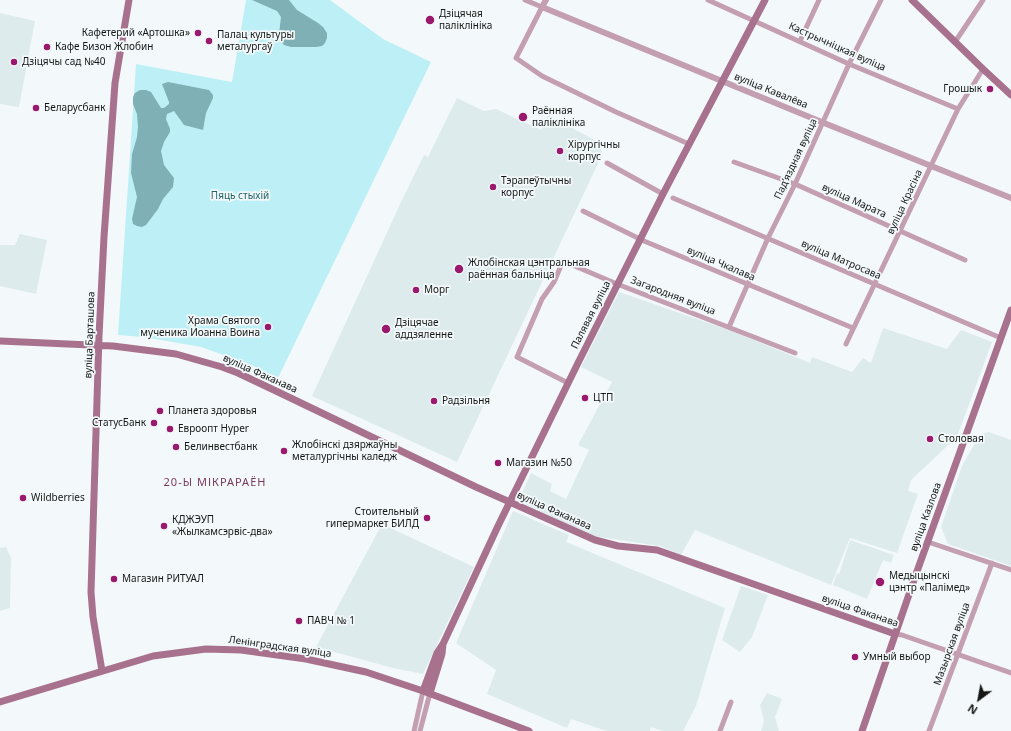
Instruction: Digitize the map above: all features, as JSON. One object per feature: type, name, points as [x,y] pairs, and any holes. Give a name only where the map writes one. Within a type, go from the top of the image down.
[{"type":"main road","name":"вуліца Барташова","points":[[102,671],[93,617],[91,592],[99,346],[104,237],[115,83],[129,0]]},
{"type":"main road","name":"Палявая вуліца","points":[[426,692],[442,654],[443,644],[458,609],[509,503],[617,284],[765,0]]},
{"type":"main road","points":[[912,0],[1011,95]]},
{"type":"main road","name":"вуліца Казлова","points":[[862,731],[895,634],[1011,310]]},
{"type":"main road","name":"вуліца Факанава","points":[[0,341],[99,346],[176,354],[234,371],[509,503],[594,540],[618,546],[657,550],[895,634]]},
{"type":"main road","name":"Ленінградская вуліца","points":[[0,702],[153,656],[206,649],[241,650],[334,664],[381,676],[528,731]]},
{"type":"street","name":"вуліца Кавалёва","points":[[525,0],[931,167],[1011,198]]},
{"type":"street","points":[[546,0],[516,58],[542,76],[616,112],[689,144]]},
{"type":"street","name":"Кастрычніцкая вуліца","points":[[708,0],[849,64],[958,109]]},
{"type":"street","points":[[800,41],[819,0]]},
{"type":"street","name":"Падʼяздная вуліца","points":[[729,327],[768,238],[824,123],[849,64],[881,0]]},
{"type":"street","points":[[955,42],[983,0]]},
{"type":"street","name":"вуліца Красіна","points":[[846,344],[874,284],[901,232],[958,109],[983,69]]},
{"type":"street","name":"вуліца Марата","points":[[734,162],[795,184],[965,260]]},
{"type":"street","points":[[607,163],[663,194]]},
{"type":"street","name":"вуліца Матросава","points":[[673,198],[1001,338]]},
{"type":"street","name":"вуліца Чкалава","points":[[583,211],[640,239],[853,328]]},
{"type":"street","name":"Загародняя вуліца","points":[[568,383],[517,357],[542,299],[554,282],[563,261],[617,284],[795,353]]},
{"type":"street","points":[[928,542],[1011,570]]},
{"type":"street","name":"Мазырская вуліца","points":[[930,731],[992,563]]},
{"type":"street","name":"вуліца Факанава","points":[[895,634],[902,635],[1011,673]]},
{"type":"street","points":[[414,731],[426,692]]},
{"type":"street","points":[[420,731],[426,692]]},
{"type":"street","points":[[720,731],[731,702]]},
{"type":"shaded area","points":[[252,0],[289,0],[297,10],[323,27],[327,33],[325,43],[322,46],[316,47],[291,47],[284,45],[279,34],[281,17],[277,11]]},
{"type":"shaded area","name":"Дзіцячы сад №40","points":[[0,13],[35,21],[19,107],[0,104]]},
{"type":"shaded area","points":[[168,82],[209,90],[213,95],[213,98],[206,113],[203,130],[184,125],[174,111],[167,114],[166,119],[170,132],[161,151],[164,165],[174,178],[173,187],[163,199],[158,209],[146,225],[142,227],[133,224],[132,219],[137,197],[131,173],[132,154],[138,127],[133,97],[135,93],[140,90],[146,90],[151,92],[161,108],[164,108],[169,104],[169,102],[162,84]]},
{"type":"shaded area","name":"Жлобінская цэнтральная раённая бальніца","points":[[457,98],[484,111],[496,109],[541,130],[548,115],[600,143],[602,155],[457,462],[312,396],[401,202],[424,155],[428,157]]},
{"type":"shaded area","points":[[20,234],[47,240],[36,294],[0,286],[0,245],[15,245]]},
{"type":"shaded area","points":[[619,292],[729,330],[810,363],[812,357],[852,372],[863,358],[871,363],[883,328],[947,349],[961,330],[992,342],[957,437],[911,480],[908,491],[918,494],[897,553],[850,538],[831,585],[695,530],[681,555],[660,546],[593,536],[518,501],[531,473],[552,484],[550,491],[566,499],[589,450],[578,445],[612,382],[581,367]]},
{"type":"shaded area","points":[[989,432],[1011,440],[1011,566],[948,544],[941,527],[962,466],[974,445],[984,433]]},
{"type":"shaded area","points":[[513,511],[569,535],[566,542],[725,608],[696,706],[683,731],[663,731],[651,727],[650,731],[607,731],[571,719],[567,728],[487,694],[496,670],[456,643]]},
{"type":"shaded area","points":[[382,524],[474,567],[423,674],[393,668],[316,647]]},
{"type":"shaded area","points":[[850,540],[894,555],[891,563],[883,560],[867,599],[833,585],[837,573],[839,574]]},
{"type":"shaded area","points":[[6,547],[11,558],[10,608],[0,611],[0,548]]},
{"type":"shaded area","points":[[741,586],[768,595],[752,637],[740,652],[722,640]]},
{"type":"shaded area","points":[[767,693],[782,699],[775,717],[779,731],[761,731],[764,721],[760,705]]},
{"type":"green space","name":"Пяць стыхій","points":[[246,0],[330,0],[383,39],[431,62],[278,378],[249,364],[201,347],[144,337],[118,335],[136,64],[232,82]]},
{"type":"place","name":"Дзіцячая паліклініка","points":[[430,20]]},
{"type":"place","name":"Кафетерий «Артошка»","points":[[198,33]]},
{"type":"place","name":"Палац культуры металургаў","points":[[209,41]]},
{"type":"place","name":"Кафе Бизон Жлобин","points":[[47,47]]},
{"type":"place","name":"Дзіцячы сад №40","points":[[14,62]]},
{"type":"place","name":"Грошык","points":[[990,89]]},
{"type":"place","name":"Беларусбанк","points":[[36,108]]},
{"type":"place","name":"Раённая паліклініка","points":[[523,117]]},
{"type":"place","name":"Хірургічны корпус","points":[[560,151]]},
{"type":"place","name":"Тэрапеўтычны корпус","points":[[493,187]]},
{"type":"place","name":"Жлобінская цэнтральная раённая бальніца","points":[[459,269]]},
{"type":"place","name":"Морг","points":[[416,290]]},
{"type":"place","name":"Храма Святого мученика Иоанна Воина","points":[[268,327]]},
{"type":"place","name":"Дзіцячае аддзяленне","points":[[386,329]]},
{"type":"place","name":"ЦТП","points":[[585,398]]},
{"type":"place","name":"Радзільня","points":[[434,401]]},
{"type":"place","name":"Планета здоровья","points":[[160,411]]},
{"type":"place","name":"СтатусБанк","points":[[154,423]]},
{"type":"place","name":"Евроопт Hyper","points":[[170,429]]},
{"type":"place","name":"Столовая","points":[[930,439]]},
{"type":"place","name":"Белинвестбанк","points":[[176,447]]},
{"type":"place","name":"Жлобінскі дзяржаўны металургічны каледж","points":[[284,451]]},
{"type":"place","name":"Магазин №50","points":[[498,463]]},
{"type":"place","name":"Wildberries","points":[[23,498]]},
{"type":"place","name":"Стоительный гипермаркет БИЛД","points":[[427,518]]},
{"type":"place","name":"КДЖЭУП «Жылкамсэрвіс-два»","points":[[164,526]]},
{"type":"place","name":"Магазин РИТУАЛ","points":[[114,579]]},
{"type":"place","name":"Медыцынскі цэнтр «Палімед»","points":[[880,582]]},
{"type":"place","name":"ПАВЧ № 1","points":[[299,621]]},
{"type":"place","name":"Умный выбор","points":[[855,657]]},
{"type":"district","name":"20-Ы МІКРАРАЁН","points":[[215,483]]}]
